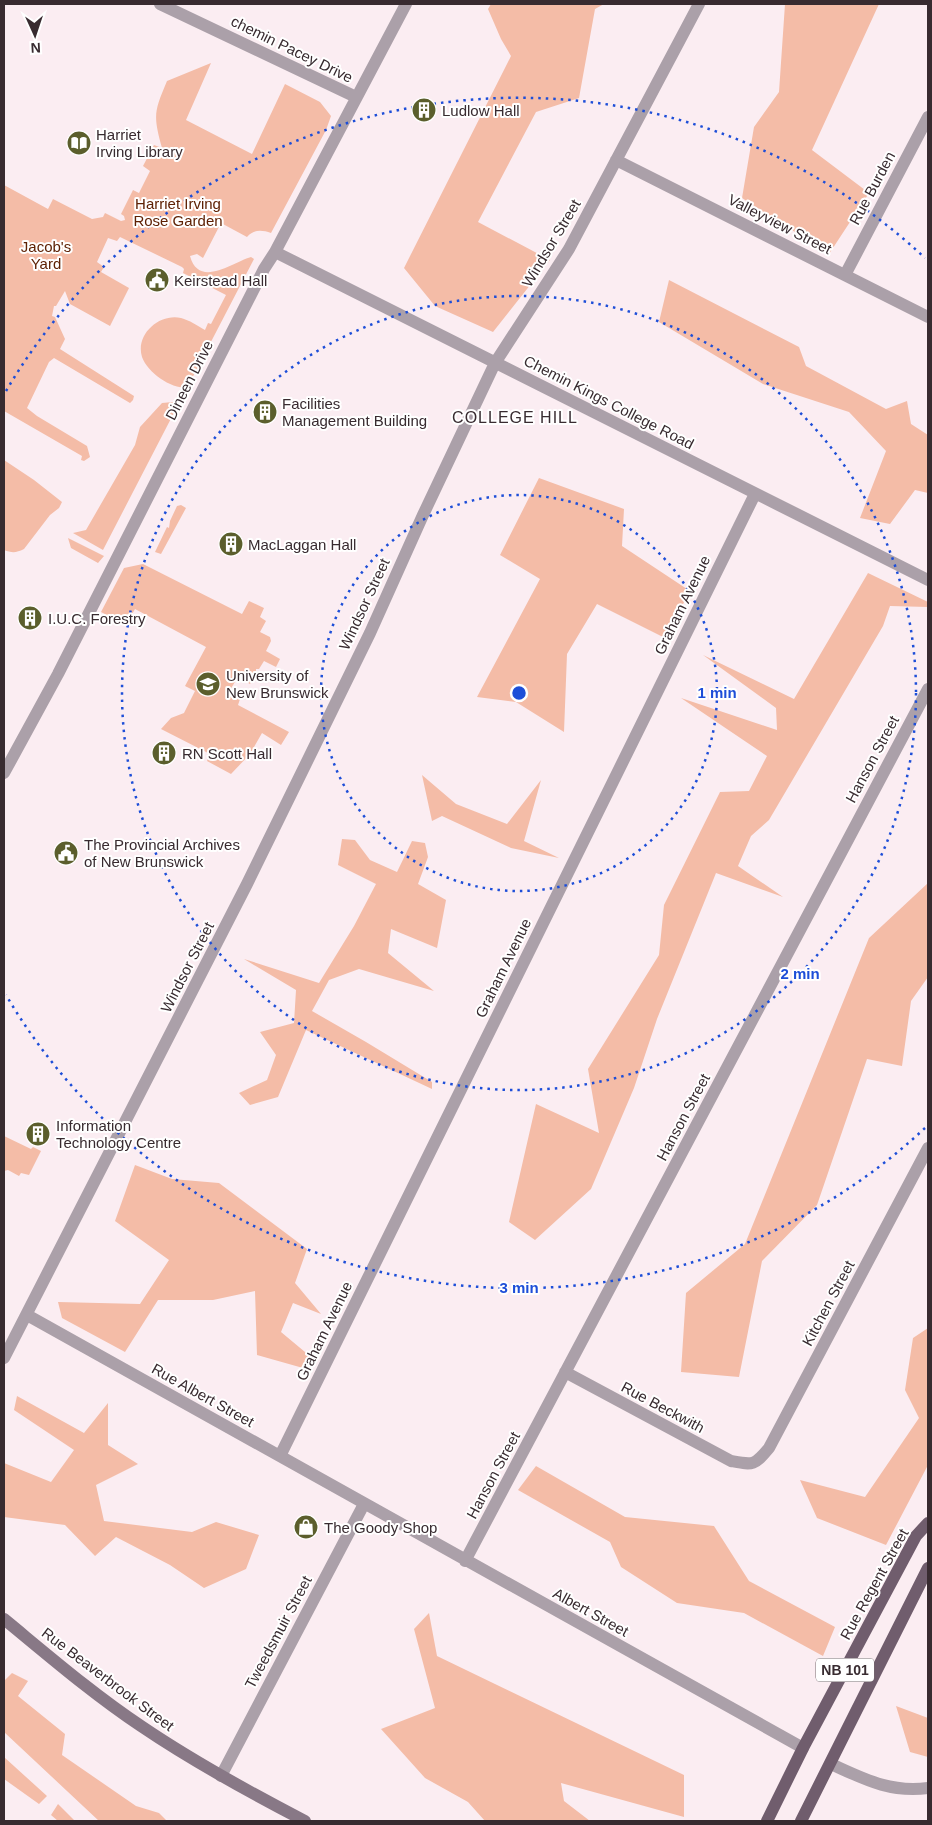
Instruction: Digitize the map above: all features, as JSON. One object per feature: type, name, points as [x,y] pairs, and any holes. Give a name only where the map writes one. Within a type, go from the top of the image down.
[{"type":"main road","name":"Rue Regent Street","points":[[767,1821],[803,1748],[916,1536],[928,1523]]},
{"type":"main road","name":"NB 101","points":[[801,1821],[928,1568]]},
{"type":"street","name":"chemin Pacey Drive","points":[[160,4],[356,97]]},
{"type":"street","name":"Dineen Drive","points":[[4,773],[58,674],[264,269],[275,252],[406,4]]},
{"type":"street","name":"Windsor Street","points":[[4,1358],[246,884],[370,633],[495,363],[569,249],[699,4]]},
{"type":"street","name":"Rue Burden","points":[[845,275],[928,117]]},
{"type":"street","name":"Valleyview Street","points":[[616,160],[928,317]]},
{"type":"street","name":"Chemin Kings College Road","points":[[275,252],[928,580]]},
{"type":"street","name":"Graham Avenue","points":[[280,1456],[755,494]]},
{"type":"street","name":"Hanson Street","points":[[465,1561],[928,689]]},
{"type":"street","name":"Kitchen Street","points":[[748,1464],[758,1461],[769,1448],[928,1148]]},
{"type":"street","name":"Rue Albert Street","points":[[27,1315],[364,1504]]},
{"type":"street","name":"Rue Beckwith","points":[[566,1372],[731,1461],[748,1464]]},
{"type":"street","name":"Albert Street","points":[[364,1504],[803,1748]]},
{"type":"street","name":"Tweedsmuir Street","points":[[221,1776],[364,1504]]},
{"type":"street","name":"Rue Beaverbrook Street","points":[[4,1619],[111,1705],[178,1750],[221,1776],[305,1821]]},
{"type":"street","points":[[831,1764],[876,1784],[898,1790],[928,1788]]},
{"type":"green space","points":[[491,4],[604,4],[595,9],[579,98],[536,112],[478,222],[550,260],[493,332],[435,306],[404,268],[511,56],[501,39],[488,9]]},
{"type":"green space","points":[[785,4],[879,4],[812,150],[869,193],[829,254],[742,198],[754,127],[779,92]]},
{"type":"green space","points":[[211,63],[186,120],[252,154],[285,84],[320,102],[331,116],[326,130],[271,233],[258,231],[247,237],[221,223],[203,258],[197,254],[190,256],[194,266],[201,271],[209,272],[226,268],[251,257],[254,259],[187,388],[174,385],[154,374],[145,363],[141,349],[146,333],[151,327],[165,319],[181,318],[205,330],[208,323],[211,324],[226,295],[183,273],[184,269],[182,267],[120,237],[117,241],[108,238],[97,262],[104,267],[101,272],[129,288],[110,326],[70,304],[65,291],[56,306],[54,306],[52,316],[55,317],[65,339],[60,349],[134,396],[130,403],[54,358],[49,362],[27,408],[87,446],[90,457],[84,461],[81,460],[82,456],[4,411],[4,185],[48,209],[53,199],[92,219],[103,217],[105,213],[121,221],[125,220],[121,214],[133,190],[139,193],[150,171],[143,166],[154,145],[162,148],[156,114],[159,100],[167,81]]},
{"type":"green space","points":[[669,280],[799,347],[806,366],[886,409],[907,401],[911,424],[928,435],[928,493],[915,490],[890,524],[860,518],[886,451],[849,412],[763,384],[659,322]]},
{"type":"green space","points":[[173,402],[178,405],[103,550],[73,533],[86,530],[135,445],[140,427],[162,403]]},
{"type":"green space","points":[[4,460],[62,502],[24,549],[16,552],[4,550]]},
{"type":"green space","points":[[539,478],[624,509],[622,546],[690,591],[665,638],[597,604],[567,654],[564,732],[516,702],[477,697],[540,579],[500,555]]},
{"type":"green space","points":[[181,505],[186,508],[161,554],[155,552],[167,527],[169,528],[177,506]]},
{"type":"green space","points":[[68,538],[104,556],[98,563],[71,548]]},
{"type":"green space","points":[[143,564],[242,614],[249,601],[264,608],[260,617],[266,621],[260,632],[270,637],[271,641],[266,651],[280,659],[276,667],[264,661],[259,669],[256,669],[250,684],[238,677],[230,690],[241,696],[238,705],[289,732],[281,745],[262,733],[250,754],[231,774],[207,761],[210,754],[161,729],[171,718],[184,713],[195,691],[185,686],[206,647],[135,609],[127,623],[124,624],[101,612],[124,568]]},
{"type":"green space","points":[[868,573],[928,602],[928,607],[890,606],[883,626],[769,820],[751,836],[738,866],[783,897],[716,873],[657,1019],[634,1088],[591,1189],[535,1240],[509,1222],[536,1104],[599,1133],[588,1069],[659,955],[664,905],[720,792],[749,791],[767,756],[681,698],[777,730],[776,708],[703,655],[794,699]]},
{"type":"green space","points":[[422,775],[456,804],[507,824],[541,780],[524,841],[559,858],[511,848],[442,816],[432,821]]},
{"type":"green space","points":[[342,839],[355,840],[370,860],[397,872],[412,841],[425,843],[428,857],[418,884],[446,900],[437,948],[391,929],[388,953],[434,991],[359,969],[329,980],[312,1011],[432,1082],[432,1089],[306,1030],[278,1097],[250,1105],[239,1093],[267,1080],[276,1055],[260,1032],[294,1023],[296,990],[244,959],[319,983],[354,926],[376,884],[338,865]]},
{"type":"green space","points":[[928,883],[928,977],[911,1001],[902,1066],[867,1059],[817,1205],[762,1261],[739,1377],[681,1372],[686,1293],[745,1244],[869,938]]},
{"type":"green space","points":[[4,1136],[31,1149],[33,1147],[41,1151],[29,1175],[21,1173],[19,1176],[8,1170],[4,1171]]},
{"type":"green space","points":[[135,1165],[172,1179],[219,1183],[307,1249],[295,1283],[321,1314],[293,1303],[281,1332],[311,1357],[303,1368],[257,1355],[255,1291],[213,1300],[158,1300],[125,1352],[62,1318],[58,1302],[140,1304],[169,1260],[115,1221]]},
{"type":"green space","points":[[928,1328],[928,1465],[886,1545],[817,1518],[800,1480],[865,1497],[919,1418],[905,1390],[913,1338]]},
{"type":"green space","points":[[17,1396],[84,1433],[108,1403],[108,1445],[138,1464],[96,1485],[104,1521],[192,1532],[216,1522],[259,1535],[246,1569],[204,1588],[170,1565],[116,1537],[95,1556],[65,1525],[4,1517],[4,1463],[51,1482],[74,1450],[14,1410]]},
{"type":"green space","points":[[536,1466],[625,1517],[714,1526],[749,1581],[835,1627],[823,1656],[744,1613],[677,1603],[621,1567],[610,1542],[518,1490]]},
{"type":"green space","points":[[429,1613],[437,1656],[684,1775],[684,1817],[561,1783],[564,1801],[590,1821],[485,1821],[468,1802],[425,1778],[381,1729],[435,1708],[414,1629]]},
{"type":"green space","points":[[12,1673],[28,1681],[18,1696],[65,1734],[62,1755],[136,1806],[159,1813],[167,1821],[99,1821],[4,1732],[4,1681]]},
{"type":"green space","points":[[896,1706],[928,1718],[928,1757],[910,1752]]},
{"type":"green space","points":[[4,1757],[47,1796],[39,1804],[4,1779]]},
{"type":"green space","points":[[58,1804],[75,1821],[58,1821],[51,1815]]},
{"type":"place","name":"Ludlow Hall","points":[[424,110]]},
{"type":"place","name":"Harriet Irving Library","points":[[79,143]]},
{"type":"place","name":"Keirstead Hall","points":[[157,280]]},
{"type":"place","name":"Facilities Management Building","points":[[265,412]]},
{"type":"place","name":"MacLaggan Hall","points":[[231,544]]},
{"type":"place","name":"I.U.C. Forestry","points":[[30,618]]},
{"type":"place","name":"University of New Brunswick","points":[[208,684]]},
{"type":"place","name":"RN Scott Hall","points":[[164,753]]},
{"type":"place","name":"The Provincial Archives of New Brunswick","points":[[66,853]]},
{"type":"place","name":"Information Technology Centre","points":[[38,1134]]},
{"type":"place","name":"The Goody Shop","points":[[306,1527]]},
{"type":"district","name":"COLLEGE HILL","points":[[515,417]]},
{"type":"park label","name":"Harriet Irving Rose Garden","points":[[178,212]]},
{"type":"park label","name":"Jacob's Yard","points":[[46,254]]}]
